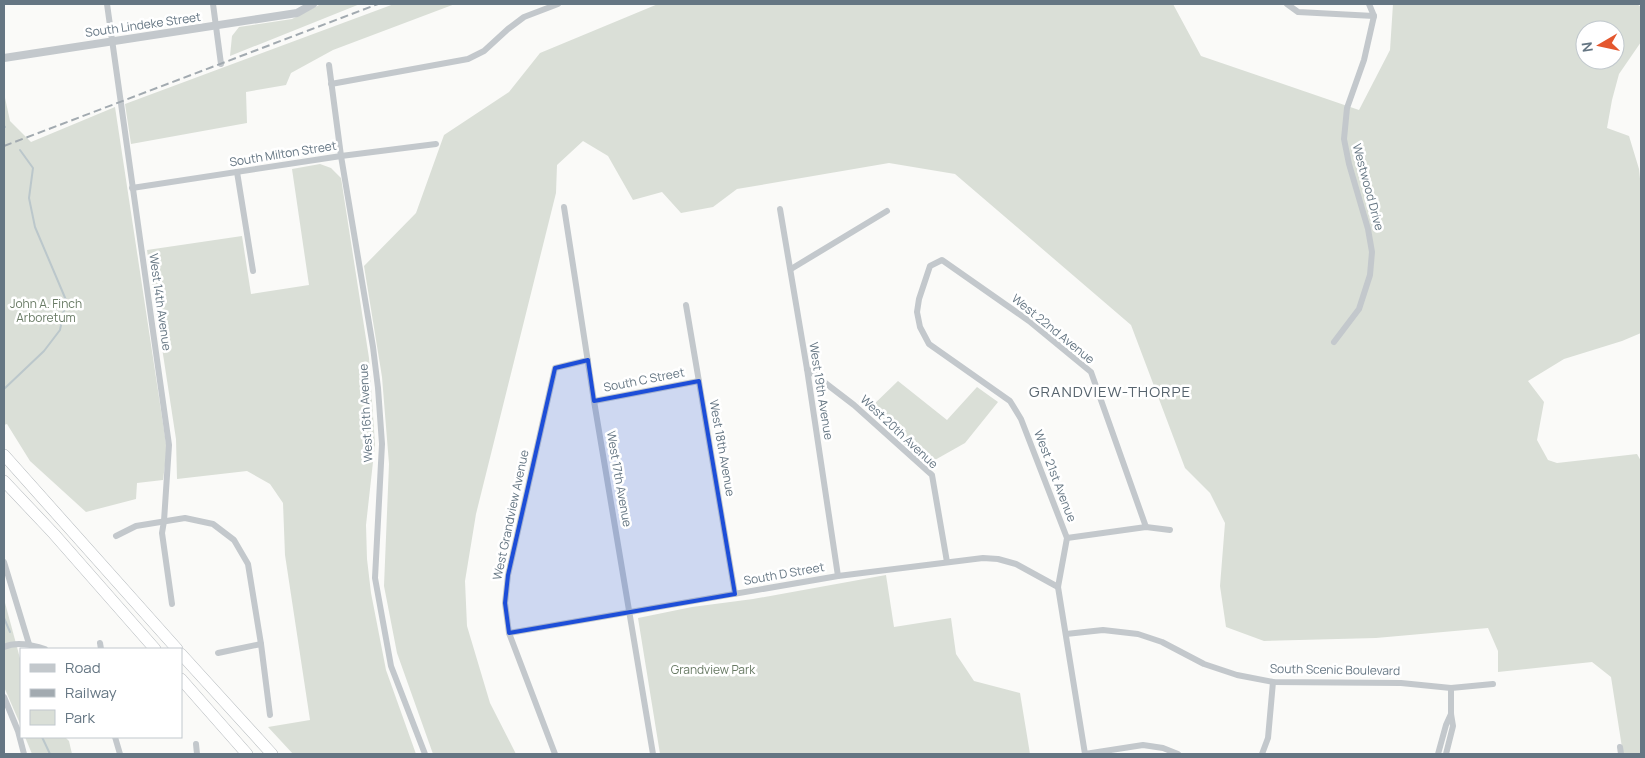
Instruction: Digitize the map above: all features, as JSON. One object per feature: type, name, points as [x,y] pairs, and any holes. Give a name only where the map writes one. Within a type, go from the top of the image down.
[{"type":"highway","points":[[4,455],[176,648]]},
{"type":"highway","points":[[4,481],[54,534],[154,648]]},
{"type":"highway","points":[[182,655],[272,754]]},
{"type":"highway","points":[[182,680],[247,754]]},
{"type":"street","name":"West 14th Avenue","points":[[107,4],[110,40],[169,445],[162,532],[172,604]]},
{"type":"street","points":[[213,4],[221,64]]},
{"type":"street","name":"South Lindeke Street","points":[[4,58],[110,40],[297,13],[313,4]]},
{"type":"street","points":[[331,84],[468,60],[484,51],[524,16],[558,4]]},
{"type":"street","points":[[1287,4],[1298,12],[1374,16],[1369,4]]},
{"type":"street","name":"Westwood Drive","points":[[1334,342],[1359,309],[1370,276],[1372,252],[1368,229],[1349,164],[1344,139],[1347,108],[1364,60],[1374,16]]},
{"type":"street","name":"West 16th Avenue","points":[[329,65],[341,156],[373,347],[378,388],[382,444],[375,578],[391,666],[425,754]]},
{"type":"street","name":"South Milton Street","points":[[132,188],[341,156],[436,144]]},
{"type":"street","points":[[237,172],[253,271]]},
{"type":"street","name":"West 17th Avenue","points":[[564,207],[594,401],[653,754]]},
{"type":"street","name":"West 19th Avenue","points":[[780,209],[807,369],[838,576]]},
{"type":"street","points":[[791,269],[887,211]]},
{"type":"street","name":"West 22nd Avenue","points":[[942,260],[1029,321],[1091,372],[1146,527]]},
{"type":"street","name":"West 21st Avenue","points":[[942,260],[930,266],[918,299],[917,312],[920,327],[929,344],[1010,401],[1022,419],[1067,538],[1058,587],[1085,754]]},
{"type":"street","name":"West 18th Avenue","points":[[686,305],[735,594]]},
{"type":"street","name":"West Grandview Avenue","points":[[555,754],[509,633],[505,603],[508,575],[555,368],[588,360]]},
{"type":"street","name":"West 20th Avenue","points":[[807,369],[854,405],[932,475],[947,562]]},
{"type":"street","name":"South C Street","points":[[594,401],[699,380]]},
{"type":"street","points":[[116,536],[136,526],[185,518],[213,524],[234,540],[248,564],[270,715]]},
{"type":"street","points":[[1067,538],[1146,527],[1170,530]]},
{"type":"street","name":"South D Street","points":[[509,633],[838,576],[983,558],[998,559],[1016,564],[1058,587]]},
{"type":"street","points":[[4,562],[30,644]]},
{"type":"street","name":"South Scenic Boulevard","points":[[1066,634],[1103,630],[1138,634],[1162,642],[1204,664],[1237,675],[1273,682],[1401,682],[1451,688],[1493,684]]},
{"type":"street","points":[[4,647],[8,645],[30,644],[42,648]]},
{"type":"street","points":[[218,653],[261,644]]},
{"type":"street","points":[[1262,754],[1268,738],[1273,682]]},
{"type":"street","points":[[1446,754],[1454,726],[1451,714],[1451,688]]},
{"type":"street","points":[[4,697],[18,731],[24,754]]},
{"type":"street","points":[[1438,754],[1451,714]]},
{"type":"street","points":[[115,738],[120,754]]},
{"type":"street","points":[[196,744],[197,754]]},
{"type":"street","points":[[1085,754],[1143,745],[1163,748],[1178,754]]},
{"type":"highlighted area","points":[[588,360],[594,401],[699,381],[735,594],[509,633],[505,603],[508,575],[555,368]]},
{"type":"green space","points":[[321,4],[360,4],[230,56],[232,36],[239,27],[292,19]]},
{"type":"green space","points":[[394,4],[455,4],[333,50],[291,73],[286,85],[246,92],[247,123],[131,144],[125,104]]},
{"type":"green space","points":[[658,4],[1173,4],[1201,56],[1359,110],[1390,50],[1393,4],[1637,4],[1641,7],[1641,42],[1625,65],[1625,20],[1575,20],[1575,70],[1622,70],[1612,100],[1607,128],[1629,136],[1639,169],[1641,188],[1641,333],[1622,341],[1564,359],[1528,381],[1544,402],[1537,440],[1548,460],[1557,463],[1637,454],[1641,461],[1641,754],[1623,754],[1611,677],[1592,662],[1498,672],[1498,651],[1488,628],[1376,638],[1264,641],[1226,627],[1220,586],[1225,523],[1210,493],[1185,468],[1131,325],[955,174],[889,163],[737,189],[713,207],[681,213],[662,192],[633,200],[608,156],[583,141],[557,165],[556,193],[476,514],[465,581],[467,626],[490,703],[516,754],[433,754],[397,653],[384,586],[389,464],[382,377],[364,266],[416,213],[444,135],[509,92],[540,53]]},
{"type":"green space","name":"John A. Finch Arboretum","points":[[4,93],[10,121],[31,142],[115,107],[167,450],[163,480],[137,483],[136,499],[86,512],[30,461],[7,424],[4,425]]},
{"type":"green space","points":[[320,164],[331,168],[341,178],[369,358],[375,444],[366,525],[371,593],[386,670],[416,754],[293,754],[268,727],[310,720],[285,555],[283,503],[270,484],[247,471],[177,479],[176,439],[147,250],[242,236],[251,294],[309,285],[292,169]]},
{"type":"green space","points":[[898,381],[947,420],[977,387],[998,402],[965,443],[926,465],[868,410]]},
{"type":"green space","name":"Grandview Park","points":[[886,575],[894,627],[951,618],[956,654],[974,681],[1020,693],[1030,754],[660,754],[638,618],[692,607],[753,599]]},
{"type":"green space","points":[[4,599],[20,658],[20,724],[4,687]]},
{"type":"green space","points":[[25,738],[66,738],[69,741],[72,754],[32,754]]},
{"type":"waterway","points":[[4,389],[44,351],[60,330],[66,300],[35,227],[29,198],[33,168],[20,150]]},
{"type":"waterway","points":[[4,618],[10,632]]},
{"type":"waterway","points":[[42,738],[50,754]]},
{"type":"railway","points":[[4,146],[378,4]]},
{"type":"district","name":"GRANDVIEW-THORPE","points":[[1110,392]]}]
